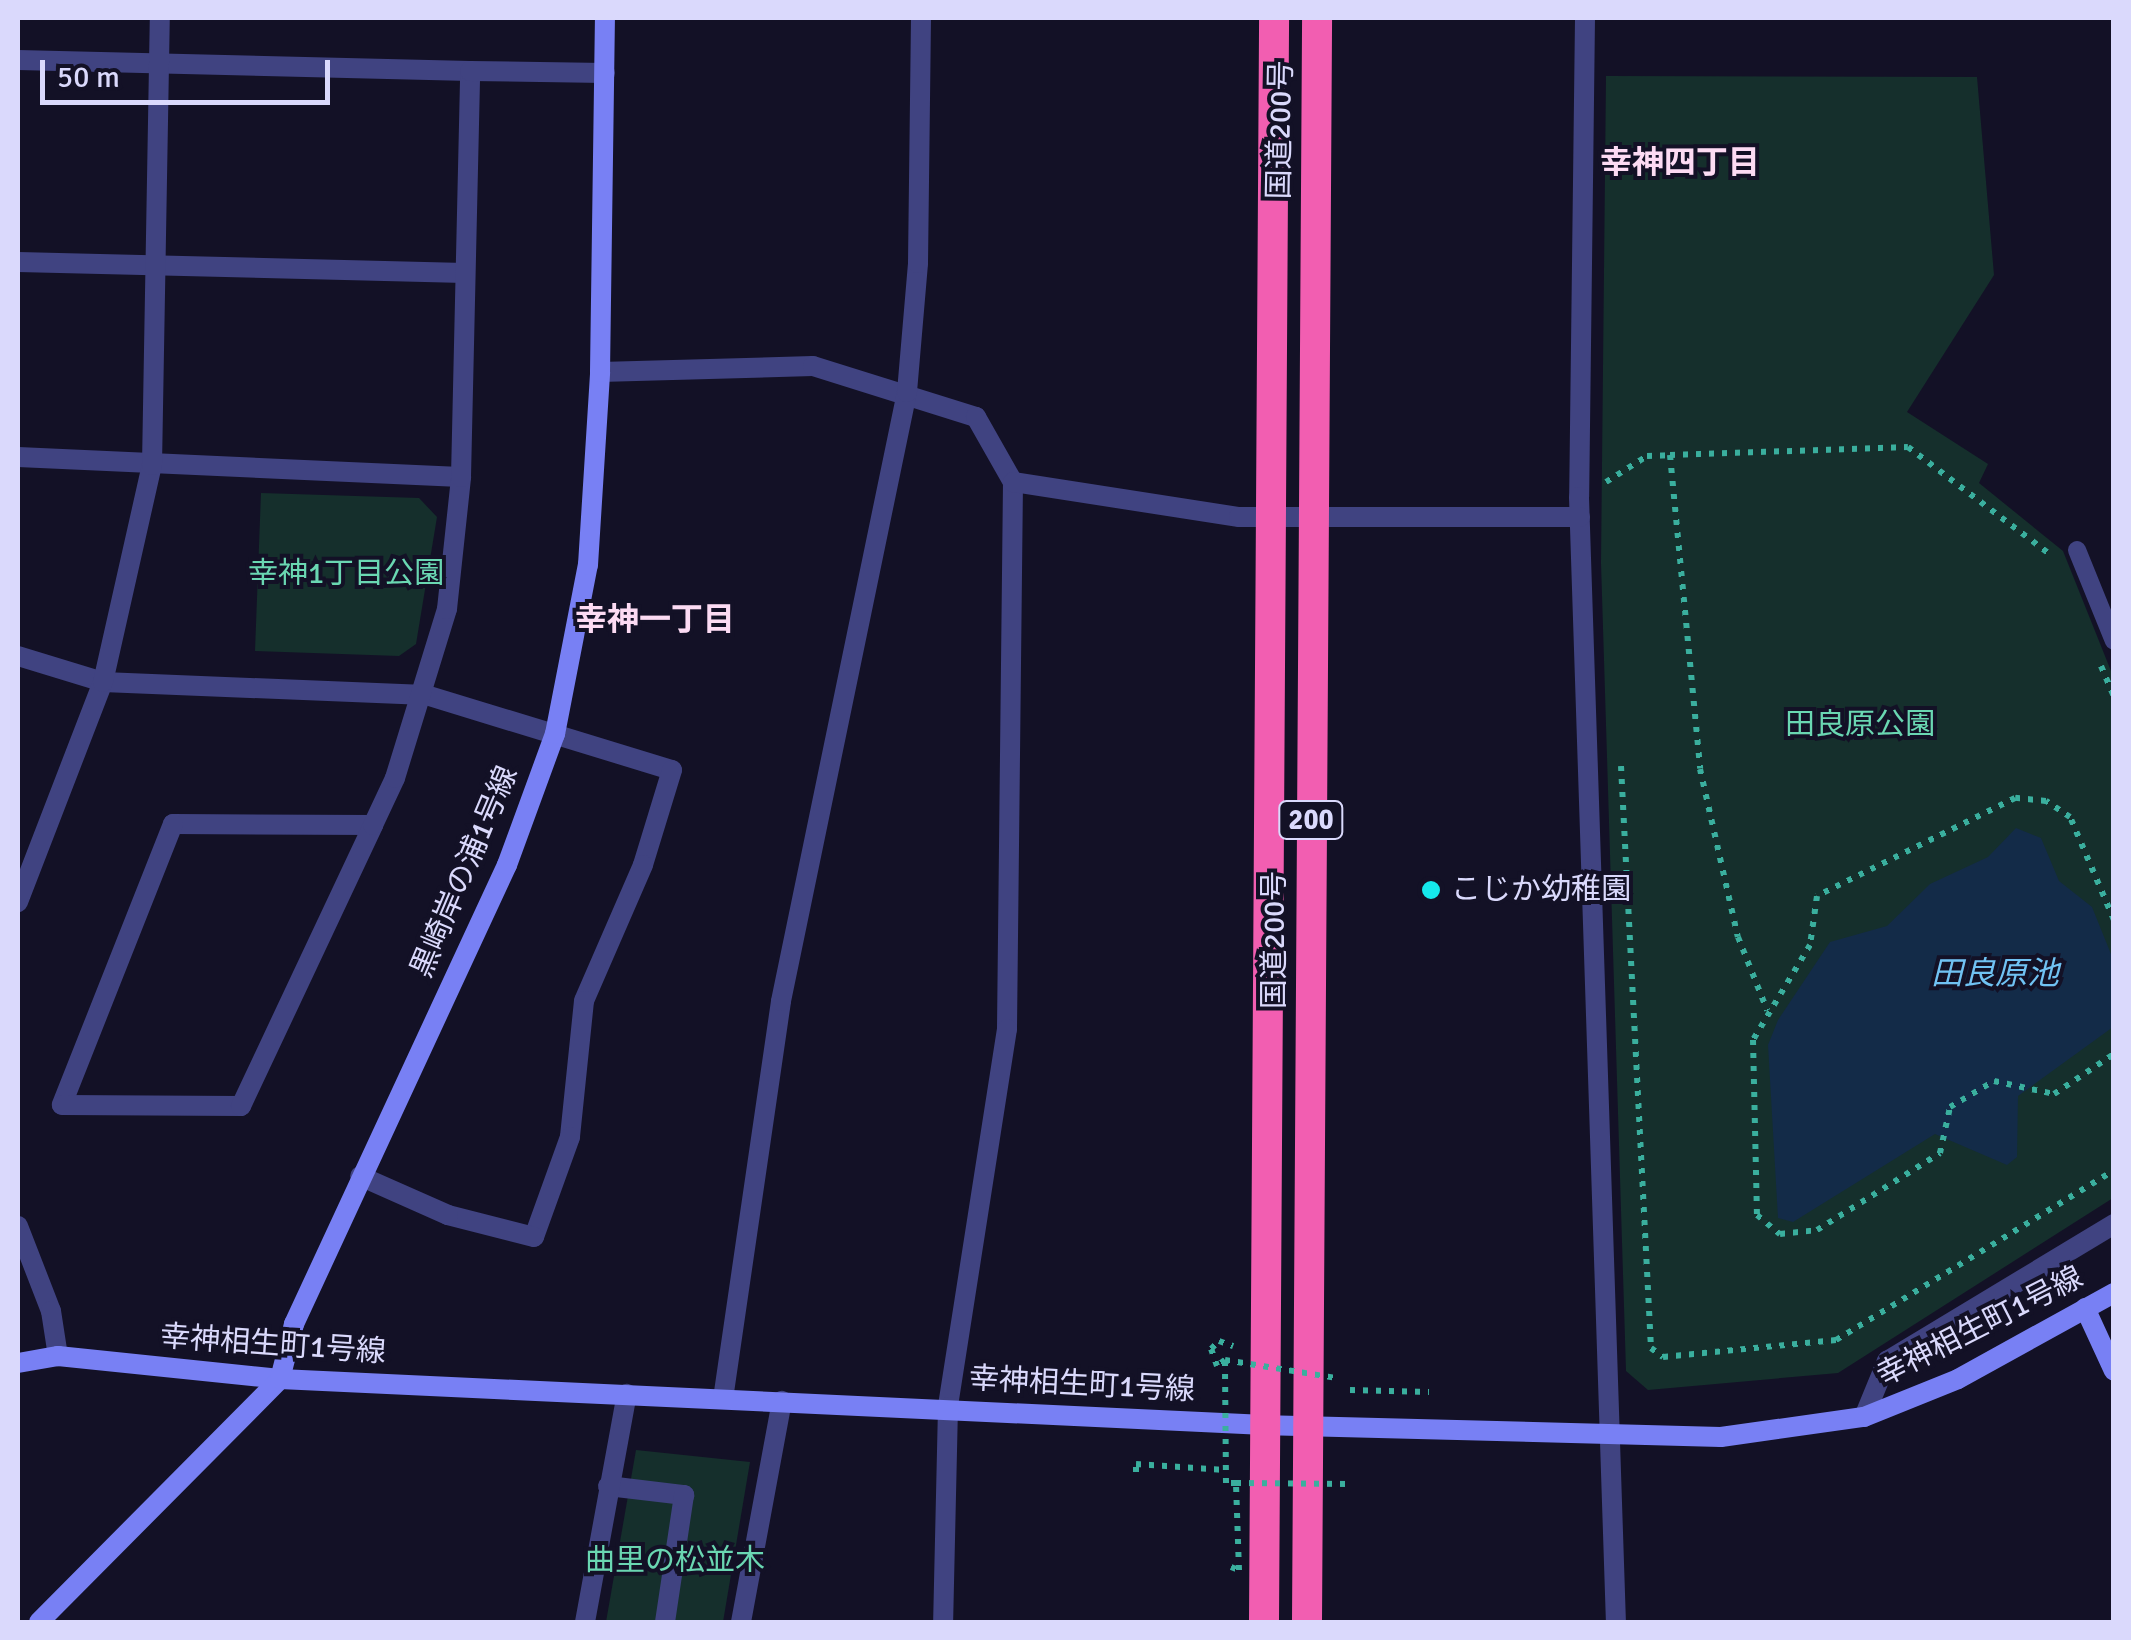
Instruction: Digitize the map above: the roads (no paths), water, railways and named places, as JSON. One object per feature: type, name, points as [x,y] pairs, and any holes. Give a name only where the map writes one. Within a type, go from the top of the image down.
[{"type":"highway","name":"国道200号","points":[[1264,1622],[1274,18]]},
{"type":"highway","name":"国道200号","points":[[1307,1622],[1317,18]]},
{"type":"street","points":[[18,902],[103,682],[152,465],[164,62],[160,18]]},
{"type":"street","name":"黒崎岸の浦1号線","points":[[280,1379],[294,1324],[507,865],[554,734],[588,565],[600,372],[604,18]]},
{"type":"street","points":[[724,1399],[781,1001],[907,392],[918,263],[920,18]]},
{"type":"street","points":[[1585,18],[1579,507],[1616,1622]]},
{"type":"street","points":[[18,60],[605,73]]},
{"type":"street","points":[[374,825],[172,824],[62,1104],[241,1106],[374,825],[426,695],[447,608],[461,476],[470,72]]},
{"type":"street","points":[[18,262],[465,273]]},
{"type":"street","points":[[600,372],[813,366],[907,392],[976,417],[1013,482],[1007,1029],[948,1407],[943,1622]]},
{"type":"street","points":[[18,457],[461,476]]},
{"type":"street","points":[[1013,482],[1272,519],[1579,507]]},
{"type":"street","points":[[18,656],[103,682],[426,695],[672,770],[643,865],[584,1001],[570,1136],[534,1237],[448,1215],[360,1176]]},
{"type":"street","points":[[1864,1417],[1887,1361],[2114,1224]]},
{"type":"street","points":[[18,1226],[50,1310],[58,1356]]},
{"type":"street","name":"幸神相生町1号線","points":[[18,1363],[58,1356],[280,1379],[948,1407],[1265,1426],[1721,1437],[1864,1417],[1958,1379],[2114,1293]]},
{"type":"street","points":[[2085,1308],[2114,1371]]},
{"type":"street","points":[[39,1622],[280,1379]]},
{"type":"street","points":[[585,1622],[626,1394]]},
{"type":"street","points":[[740,1622],[782,1401]]},
{"type":"street","points":[[608,1486],[684,1495],[664,1622]]},
{"type":"lane","points":[[2077,550],[2114,641]]},
{"type":"water","name":"田良原池","points":[[2016,828],[2041,838],[2059,881],[2092,907],[2113,959],[2113,1027],[2018,1096],[2017,1157],[2007,1165],[1935,1134],[1793,1222],[1778,1218],[1768,1045],[1778,1020],[1830,942],[1887,926],[1930,884],[1988,857]]},
{"type":"place","name":"こじか幼稚園","points":[[1431,890]]},
{"type":"district","name":"幸神四丁目","points":[[1680,163]]},
{"type":"district","name":"幸神一丁目","points":[[655,620]]},
{"type":"park label","name":"幸神1丁目公園","points":[[346,574]]},
{"type":"park label","name":"田良原公園","points":[[1860,725]]},
{"type":"park label","name":"曲里の松並木","points":[[675,1561]]}]
